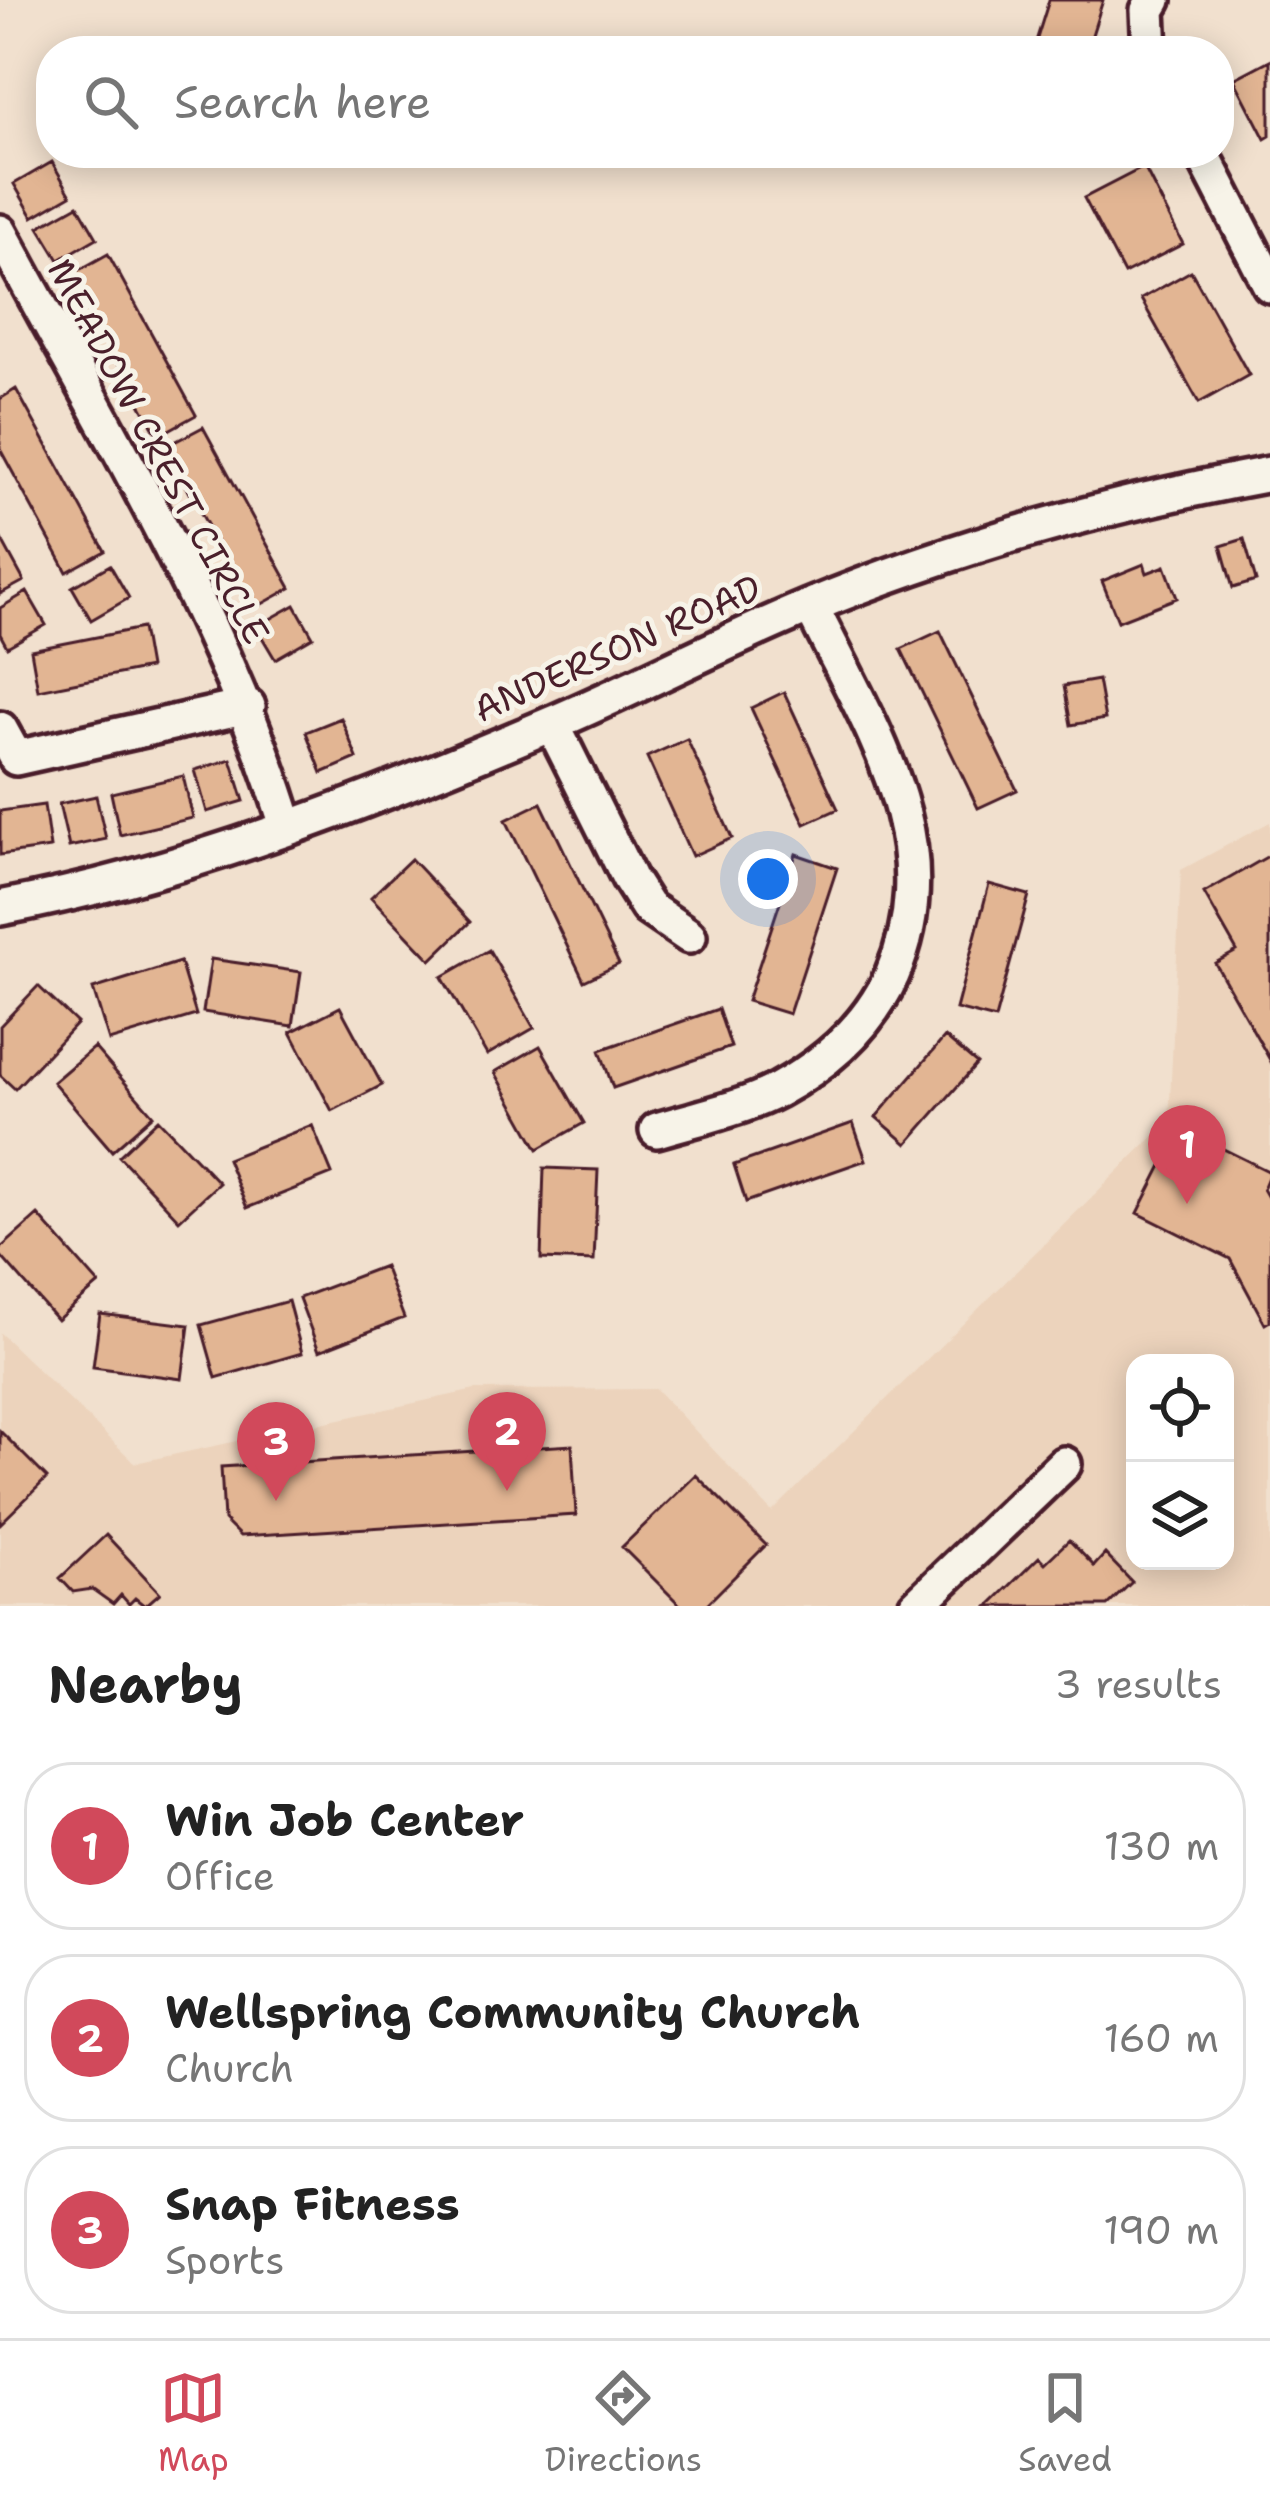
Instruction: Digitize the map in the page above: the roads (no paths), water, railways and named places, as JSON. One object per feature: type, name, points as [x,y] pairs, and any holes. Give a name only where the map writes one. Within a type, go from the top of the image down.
[{"type":"street","points":[[1146,36],[1154,0]]},
{"type":"street","points":[[1210,168],[1270,285]]},
{"type":"street","name":"MEADOW CREST CIRCLE","points":[[0,232],[248,706],[287,826]]},
{"type":"street","name":"ANDERSON ROAD","points":[[0,908],[72,895],[287,826],[552,724],[811,606],[1011,537],[1270,474]]},
{"type":"street","points":[[657,1130],[776,1091],[835,1052],[878,1005],[906,942],[915,892],[910,834],[894,779],[811,606]]},
{"type":"street","points":[[0,729],[16,758],[248,706]]},
{"type":"street","points":[[552,724],[628,878],[648,908],[689,936]]},
{"type":"street","points":[[916,1606],[1064,1464]]},
{"type":"place","name":"Win Job Center","points":[[1187,1204]]},
{"type":"place","name":"Wellspring Community Church","points":[[507,1491]]},
{"type":"place","name":"Snap Fitness","points":[[276,1501]]}]
